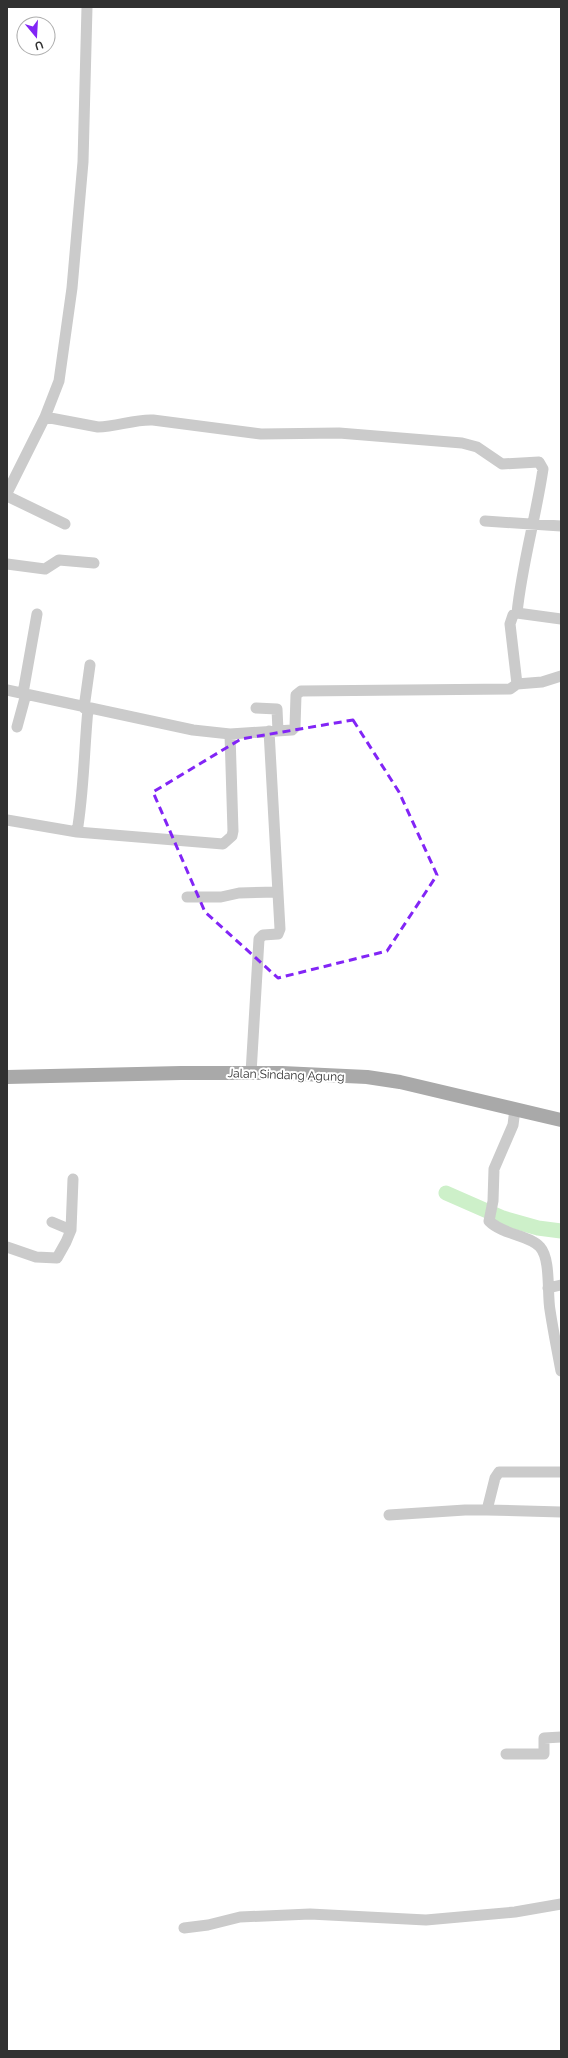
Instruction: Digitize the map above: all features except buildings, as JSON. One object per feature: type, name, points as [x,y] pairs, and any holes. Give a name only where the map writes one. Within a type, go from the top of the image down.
[{"type":"main road","name":"Jalan Sindang Agung","points":[[7,1077],[78,1074],[251,1073],[384,1079],[561,1120]]},
{"type":"street","points":[[65,524],[7,495],[45,417],[58,381],[72,288],[83,162],[87,7]]},
{"type":"street","points":[[45,417],[98,427],[106,427],[142,420],[153,420],[262,434],[339,433],[470,444],[502,464],[536,462],[541,464],[543,469],[534,525],[521,582],[517,613],[513,615],[510,624],[517,684]]},
{"type":"street","points":[[485,521],[561,526]]},
{"type":"street","points":[[7,564],[45,569],[59,560],[94,563]]},
{"type":"street","points":[[517,613],[561,619]]},
{"type":"street","points":[[17,727],[37,614]]},
{"type":"street","points":[[77,832],[82,805],[84,740],[90,665]]},
{"type":"street","points":[[7,690],[193,730],[230,734],[295,729],[296,695],[301,691],[510,689],[517,684],[542,682],[561,676]]},
{"type":"street","points":[[251,1073],[259,939],[261,935],[276,935],[280,932],[273,731],[276,708],[256,708]]},
{"type":"street","points":[[7,820],[77,832],[218,844],[228,841],[233,831],[230,734]]},
{"type":"street","points":[[187,897],[221,898],[239,893],[278,892]]},
{"type":"street","points":[[515,1109],[513,1125],[494,1169],[493,1201],[489,1221],[499,1230],[540,1246],[545,1257],[549,1307],[561,1370]]},
{"type":"street","points":[[7,1247],[36,1257],[57,1258],[66,1242],[70,1230],[73,1179]]},
{"type":"street","points":[[52,1222],[70,1230]]},
{"type":"street","points":[[548,1288],[561,1285]]},
{"type":"street","points":[[487,1510],[495,1478],[499,1472],[561,1472]]},
{"type":"street","points":[[389,1515],[465,1510],[561,1512]]},
{"type":"street","points":[[506,1754],[544,1754],[544,1738],[561,1737]]},
{"type":"street","points":[[184,1928],[208,1925],[240,1917],[310,1914],[426,1920],[515,1912],[561,1904]]},
{"type":"highlighted area","points":[[353,720],[399,792],[437,875],[387,951],[278,978],[205,912],[153,792],[241,739]]},
{"type":"waterway","points":[[446,1193],[503,1218],[538,1228],[561,1231]]}]
